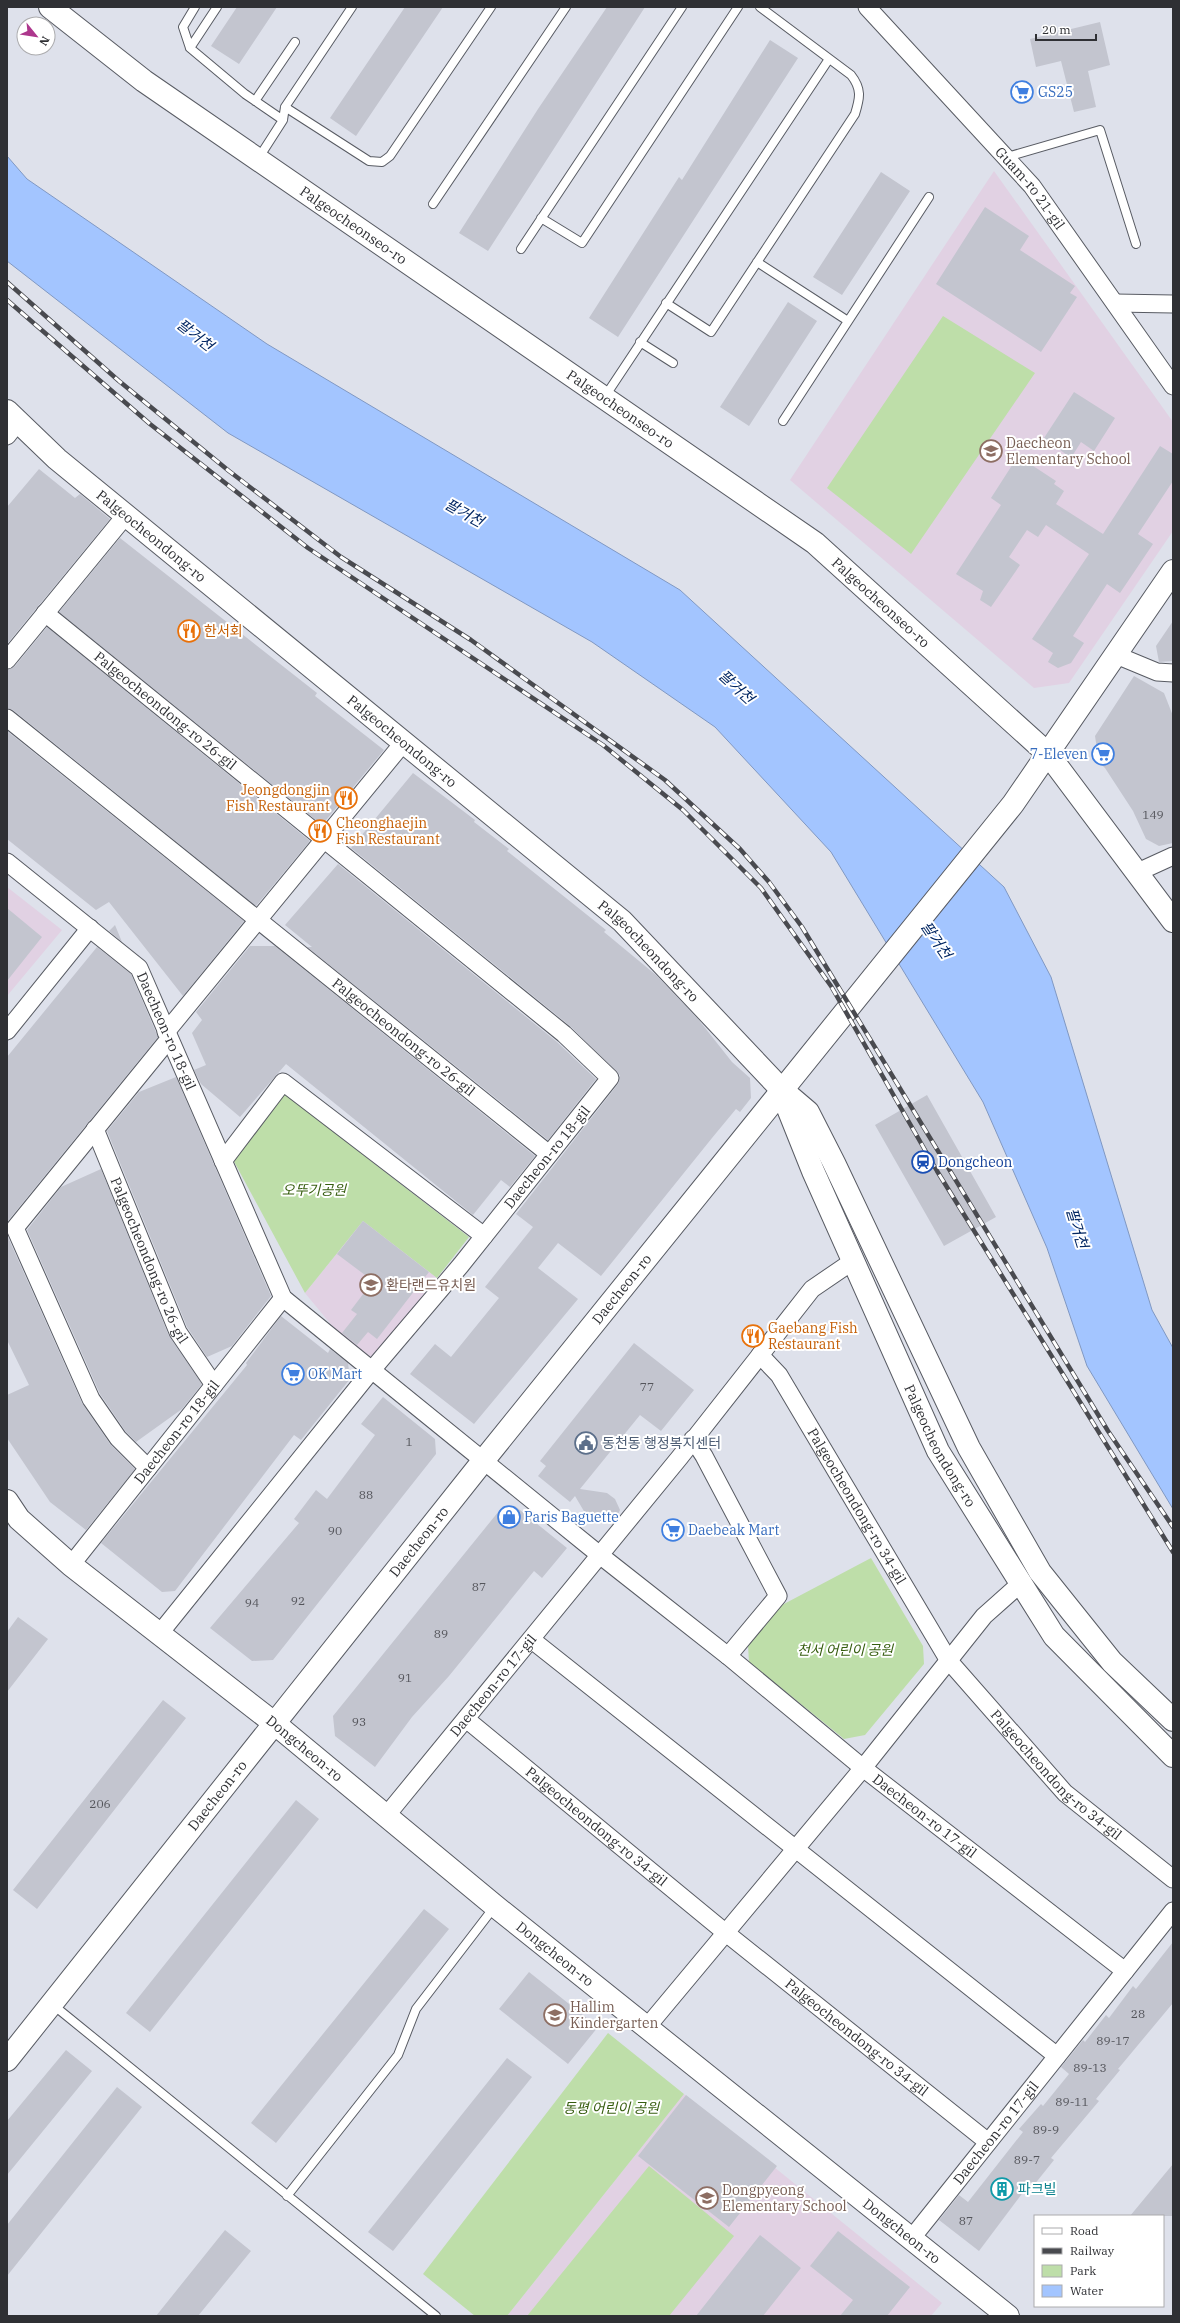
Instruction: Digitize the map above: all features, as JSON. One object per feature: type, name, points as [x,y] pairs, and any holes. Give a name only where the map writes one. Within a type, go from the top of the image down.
[{"type":"main road","name":"Palgeocheonseo-ro","points":[[50,7],[144,81],[815,543],[1048,754],[1138,872],[1173,921]]},
{"type":"main road","name":"Palgeocheondong-ro","points":[[11,423],[126,514],[622,922],[781,1089],[808,1112],[838,1170],[969,1448],[1040,1572],[1112,1662],[1173,1720]]},
{"type":"main road","points":[[1048,754],[1173,571]]},
{"type":"main road","name":"Daecheon-ro","points":[[7,2060],[483,1460],[781,1089],[1013,804],[1048,754]]},
{"type":"main road","name":"Palgeocheondong-ro","points":[[781,1089],[813,1171],[938,1451],[1054,1636],[1173,1756]]},
{"type":"main road","name":"Dongcheon-ro","points":[[7,1501],[19,1519],[71,1565],[274,1724],[496,1906],[1008,2316]]},
{"type":"street","name":"Guam-ro 21-gil","points":[[867,7],[1032,186],[1173,386]]},
{"type":"street","points":[[1115,303],[1173,304]]},
{"type":"street","points":[[7,660],[126,514]]},
{"type":"street","name":"Palgeocheondong-ro 26-gil","points":[[45,613],[564,1034],[610,1078]]},
{"type":"street","points":[[1116,655],[1157,672],[1173,673]]},
{"type":"street","name":"Palgeocheondong-ro 26-gil","points":[[7,718],[259,919],[549,1154]]},
{"type":"street","points":[[148,1468],[118,1438],[90,1399],[15,1228],[95,1129],[259,919],[404,742]]},
{"type":"street","points":[[1138,872],[1173,856]]},
{"type":"street","name":"Daecheon-ro 18-gil","points":[[7,862],[139,968],[283,1298],[483,1460]]},
{"type":"street","points":[[7,1031],[90,928]]},
{"type":"street","name":"Daecheon-ro 18-gil","points":[[372,1371],[484,1236],[610,1078]]},
{"type":"street","points":[[223,1161],[283,1082],[484,1236]]},
{"type":"street","name":"Palgeocheondong-ro 26-gil","points":[[95,1129],[178,1332],[214,1385]]},
{"type":"street","name":"Daecheon-ro 17-gil","points":[[386,1816],[601,1556],[812,1289],[853,1261]]},
{"type":"street","name":"Daecheon-ro 18-gil","points":[[71,1565],[283,1298]]},
{"type":"street","name":"Palgeocheondong-ro 34-gil","points":[[760,1355],[779,1375],[949,1661],[1065,1793],[1173,1880]]},
{"type":"street","points":[[160,1634],[372,1371]]},
{"type":"street","points":[[693,1439],[704,1456],[778,1596],[728,1656]]},
{"type":"street","name":"Daecheon-ro 17-gil","points":[[483,1460],[601,1556],[728,1656],[863,1768],[1125,1971]]},
{"type":"street","points":[[648,2027],[863,1768],[984,1616],[1021,1583]]},
{"type":"street","points":[[532,1640],[1057,2056]]},
{"type":"street","name":"Palgeocheondong-ro 34-gil","points":[[466,1719],[726,1933],[988,2142]]},
{"type":"street","name":"Daecheon-ro 17-gil","points":[[911,2239],[1173,1911]]},
{"type":"lane","points":[[195,7],[183,27],[190,48],[255,101],[283,120]]},
{"type":"lane","points":[[190,48],[217,7]]},
{"type":"lane","points":[[258,159],[283,120],[285,107],[352,7]]},
{"type":"lane","points":[[285,107],[369,161],[382,162],[390,156],[490,7]]},
{"type":"lane","points":[[433,204],[566,7]]},
{"type":"lane","points":[[521,249],[682,7]]},
{"type":"lane","points":[[541,218],[582,243],[738,7]]},
{"type":"lane","points":[[666,303],[711,332],[855,114],[860,96],[859,85],[851,76],[760,7]]},
{"type":"lane","points":[[255,101],[295,42]]},
{"type":"lane","points":[[604,398],[829,59]]},
{"type":"lane","points":[[1007,158],[1100,130],[1136,244]]},
{"type":"lane","points":[[783,421],[929,197]]},
{"type":"lane","points":[[757,262],[848,321]]},
{"type":"lane","points":[[640,342],[673,363]]},
{"type":"lane","points":[[287,2196],[398,2056],[416,2009],[496,1906]]},
{"type":"lane","points":[[51,2004],[436,2316]]},
{"type":"shaded area","name":"Daecheon Elementary School","points":[[994,171],[1173,422],[1173,531],[1069,683],[1034,688],[790,480]]},
{"type":"shaded area","points":[[7,887],[62,930],[7,996]]},
{"type":"shaded area","name":"환타랜드유치원","points":[[363,1221],[437,1278],[373,1358],[343,1339],[305,1293]]},
{"type":"shaded area","name":"Dongpyeong Elementary School","points":[[684,2094],[942,2303],[931,2316],[507,2316]]},
{"type":"green space","points":[[943,316],[1035,373],[911,554],[827,488]]},
{"type":"green space","name":"오뚜기공원","points":[[282,1092],[469,1237],[437,1278],[363,1221],[305,1293],[231,1156]]},
{"type":"green space","name":"천서 어린이 공원","points":[[871,1558],[923,1646],[924,1664],[865,1735],[844,1739],[749,1662],[748,1645],[782,1605]]},
{"type":"green space","name":"동평 어린이 공원","points":[[608,2033],[684,2094],[507,2316],[475,2316],[423,2274]]},
{"type":"green space","points":[[649,2166],[734,2236],[669,2316],[527,2316]]},
{"type":"water","name":"팔거천","points":[[7,156],[27,179],[267,344],[680,590],[1004,887],[1051,977],[1152,1310],[1173,1348],[1173,1509],[1087,1366],[1047,1248],[983,1102],[831,852],[715,727],[592,642],[228,433],[7,261]]},
{"type":"building","points":[[237,7],[277,7],[239,64],[211,46]]},
{"type":"building","points":[[405,7],[443,7],[356,136],[330,118]]},
{"type":"building","points":[[607,7],[645,7],[488,251],[459,233],[538,109]]},
{"type":"building","points":[[1100,22],[1110,65],[1088,71],[1096,107],[1074,112],[1061,61],[1036,67],[1030,39]]},
{"type":"building","points":[[770,40],[798,58],[618,337],[589,318],[679,177],[682,180]]},
{"type":"building","points":[[881,172],[910,191],[842,295],[813,277]]},
{"type":"building","points":[[985,207],[1029,236],[1020,250],[1075,286],[1070,293],[1077,297],[1041,352],[936,284]]},
{"type":"building","points":[[788,302],[817,321],[749,426],[720,407]]},
{"type":"building","points":[[1074,392],[1115,418],[1094,451],[1081,442],[1071,458],[1044,438]]},
{"type":"building","points":[[1160,446],[1173,454],[1173,481],[1138,534],[1153,544],[1120,593],[1107,584],[1073,636],[1084,643],[1071,663],[1058,668],[1048,662],[1053,653],[1032,639],[1089,554],[1046,525],[1038,537],[1027,530],[1009,557],[1020,565],[991,607],[980,600],[983,591],[956,574],[1001,505],[991,498],[1018,456],[1056,481],[1054,484],[1064,491],[1056,504],[1103,534]]},
{"type":"building","points":[[39,469],[75,498],[80,494],[110,519],[7,644],[7,507]]},
{"type":"building","points":[[120,538],[317,693],[315,696],[384,750],[322,825],[59,612]]},
{"type":"building","points":[[1173,621],[1173,661],[1159,662],[1156,646]]},
{"type":"building","points":[[47,627],[310,841],[256,906],[13,710],[7,708],[7,670],[15,666]]},
{"type":"building","points":[[1134,676],[1164,693],[1173,716],[1173,843],[1159,846],[1146,839],[1133,811],[1105,768],[1099,762],[1095,736]]},
{"type":"building","points":[[7,731],[244,921],[183,996],[109,902],[96,910],[7,839]]},
{"type":"building","points":[[413,773],[475,820],[474,822],[509,849],[507,851],[606,930],[604,932],[656,975],[698,1019],[732,1062],[750,1078],[751,1098],[740,1112],[736,1109],[601,1276],[558,1243],[538,1268],[578,1299],[474,1424],[410,1374],[435,1344],[451,1357],[499,1298],[485,1287],[533,1227],[516,1214],[618,1084],[620,1075],[570,1026],[351,848]]},
{"type":"building","points":[[338,864],[557,1042],[596,1079],[548,1140],[307,947],[312,947],[285,925]]},
{"type":"building","points":[[7,908],[42,937],[7,981]]},
{"type":"building","points":[[115,925],[122,942],[109,931]]},
{"type":"building","points":[[250,946],[275,946],[535,1156],[510,1187],[501,1180],[473,1215],[286,1064],[240,1117],[201,1084],[194,1070],[206,1065],[192,1033],[202,1020],[196,1012]]},
{"type":"building","points":[[97,947],[131,974],[158,1037],[7,1222],[7,1057]]},
{"type":"building","points":[[176,1077],[271,1296],[232,1346],[207,1357],[187,1327],[107,1131],[139,1092]]},
{"type":"building","points":[[927,1095],[996,1217],[944,1246],[875,1125]]},
{"type":"building","points":[[101,1169],[169,1336],[202,1384],[182,1409],[136,1442],[126,1432],[100,1394],[27,1230],[61,1187]]},
{"type":"building","points":[[363,1221],[429,1272],[377,1339],[368,1332],[357,1345],[342,1333],[357,1314],[351,1310],[373,1281],[337,1254]]},
{"type":"building","points":[[7,1235],[82,1403],[110,1444],[135,1469],[86,1530],[50,1502],[7,1438],[7,1395],[29,1385],[7,1340]]},
{"type":"building","points":[[281,1316],[328,1353],[330,1349],[348,1363],[350,1379],[301,1440],[294,1435],[175,1591],[162,1592],[101,1543],[247,1365],[246,1363]]},
{"type":"building","points":[[634,1343],[694,1390],[661,1431],[640,1415],[580,1489],[607,1493],[615,1499],[620,1510],[615,1520],[594,1522],[588,1518],[575,1496],[570,1502],[538,1476],[546,1466],[540,1461]]},
{"type":"building","points":[[383,1397],[435,1439],[436,1454],[273,1660],[252,1661],[210,1628],[299,1523],[294,1519],[316,1490],[327,1499],[375,1435],[361,1424]]},
{"type":"building","points":[[503,1506],[515,1506],[567,1548],[542,1578],[534,1571],[449,1676],[412,1717],[375,1767],[335,1736],[333,1716]]},
{"type":"building","points":[[18,1617],[48,1639],[7,1692],[7,1632]]},
{"type":"building","points":[[163,1700],[186,1718],[37,1909],[13,1890]]},
{"type":"building","points":[[296,1800],[319,1819],[150,2032],[126,2013]]},
{"type":"building","points":[[424,1909],[449,1929],[276,2143],[251,2123]]},
{"type":"building","points":[[1173,1942],[1173,2003],[1118,2069],[1120,2070],[1096,2099],[1099,2101],[1051,2158],[1054,2160],[1034,2185],[1030,2183],[979,2251],[939,2220],[959,2195],[968,2202],[1023,2132],[1019,2129],[1041,2104],[1043,2106],[1069,2074],[1061,2067],[1083,2040],[1085,2042],[1106,2015],[1109,2018],[1133,1986],[1136,1989]]},
{"type":"building","points":[[529,1972],[598,2027],[568,2064],[499,2009]]},
{"type":"building","points":[[66,2050],[92,2071],[7,2175],[7,2121]]},
{"type":"building","points":[[507,2058],[532,2077],[393,2251],[368,2232]]},
{"type":"building","points":[[117,2087],[142,2107],[7,2276],[7,2225]]},
{"type":"building","points":[[686,2095],[777,2166],[729,2227],[638,2156]]},
{"type":"building","points":[[1173,2164],[1173,2216],[1131,2215]]},
{"type":"building","points":[[225,2230],[251,2251],[198,2316],[156,2316]]},
{"type":"building","points":[[838,2231],[910,2287],[887,2316],[840,2316],[853,2300],[810,2266]]},
{"type":"building","points":[[760,2235],[801,2268],[763,2316],[696,2316]]},
{"type":"railway","points":[[7,282],[119,381],[229,471],[341,557],[471,640],[665,780],[740,849],[769,882],[802,927],[1108,1431],[1173,1527]]},
{"type":"railway","points":[[7,300],[150,424],[308,548],[603,745],[683,810],[761,888],[831,986],[937,1171],[1173,1552]]},
{"type":"place","name":"GS25","points":[[1022,92]]},
{"type":"place","name":"Daecheon Elementary School","points":[[991,451]]},
{"type":"place","name":"한서회","points":[[189,631]]},
{"type":"place","name":"7-Eleven","points":[[1103,754]]},
{"type":"place","name":"Jeongdongjin Fish Restaurant","points":[[346,798]]},
{"type":"place","name":"Cheonghaejin Fish Restaurant","points":[[320,831]]},
{"type":"place","name":"Dongcheon","points":[[923,1162]]},
{"type":"place","name":"환타랜드유치원","points":[[371,1285]]},
{"type":"place","name":"Gaebang Fish Restaurant","points":[[753,1336]]},
{"type":"place","name":"OK Mart","points":[[293,1374]]},
{"type":"place","name":"동천동 행정복지센터","points":[[586,1443]]},
{"type":"place","name":"Paris Baguette","points":[[509,1517]]},
{"type":"place","name":"Daebeak Mart","points":[[673,1530]]},
{"type":"place","name":"Hallim Kindergarten","points":[[555,2015]]},
{"type":"place","name":"파크빌","points":[[1002,2189]]},
{"type":"place","name":"Dongpyeong Elementary School","points":[[707,2198]]}]
